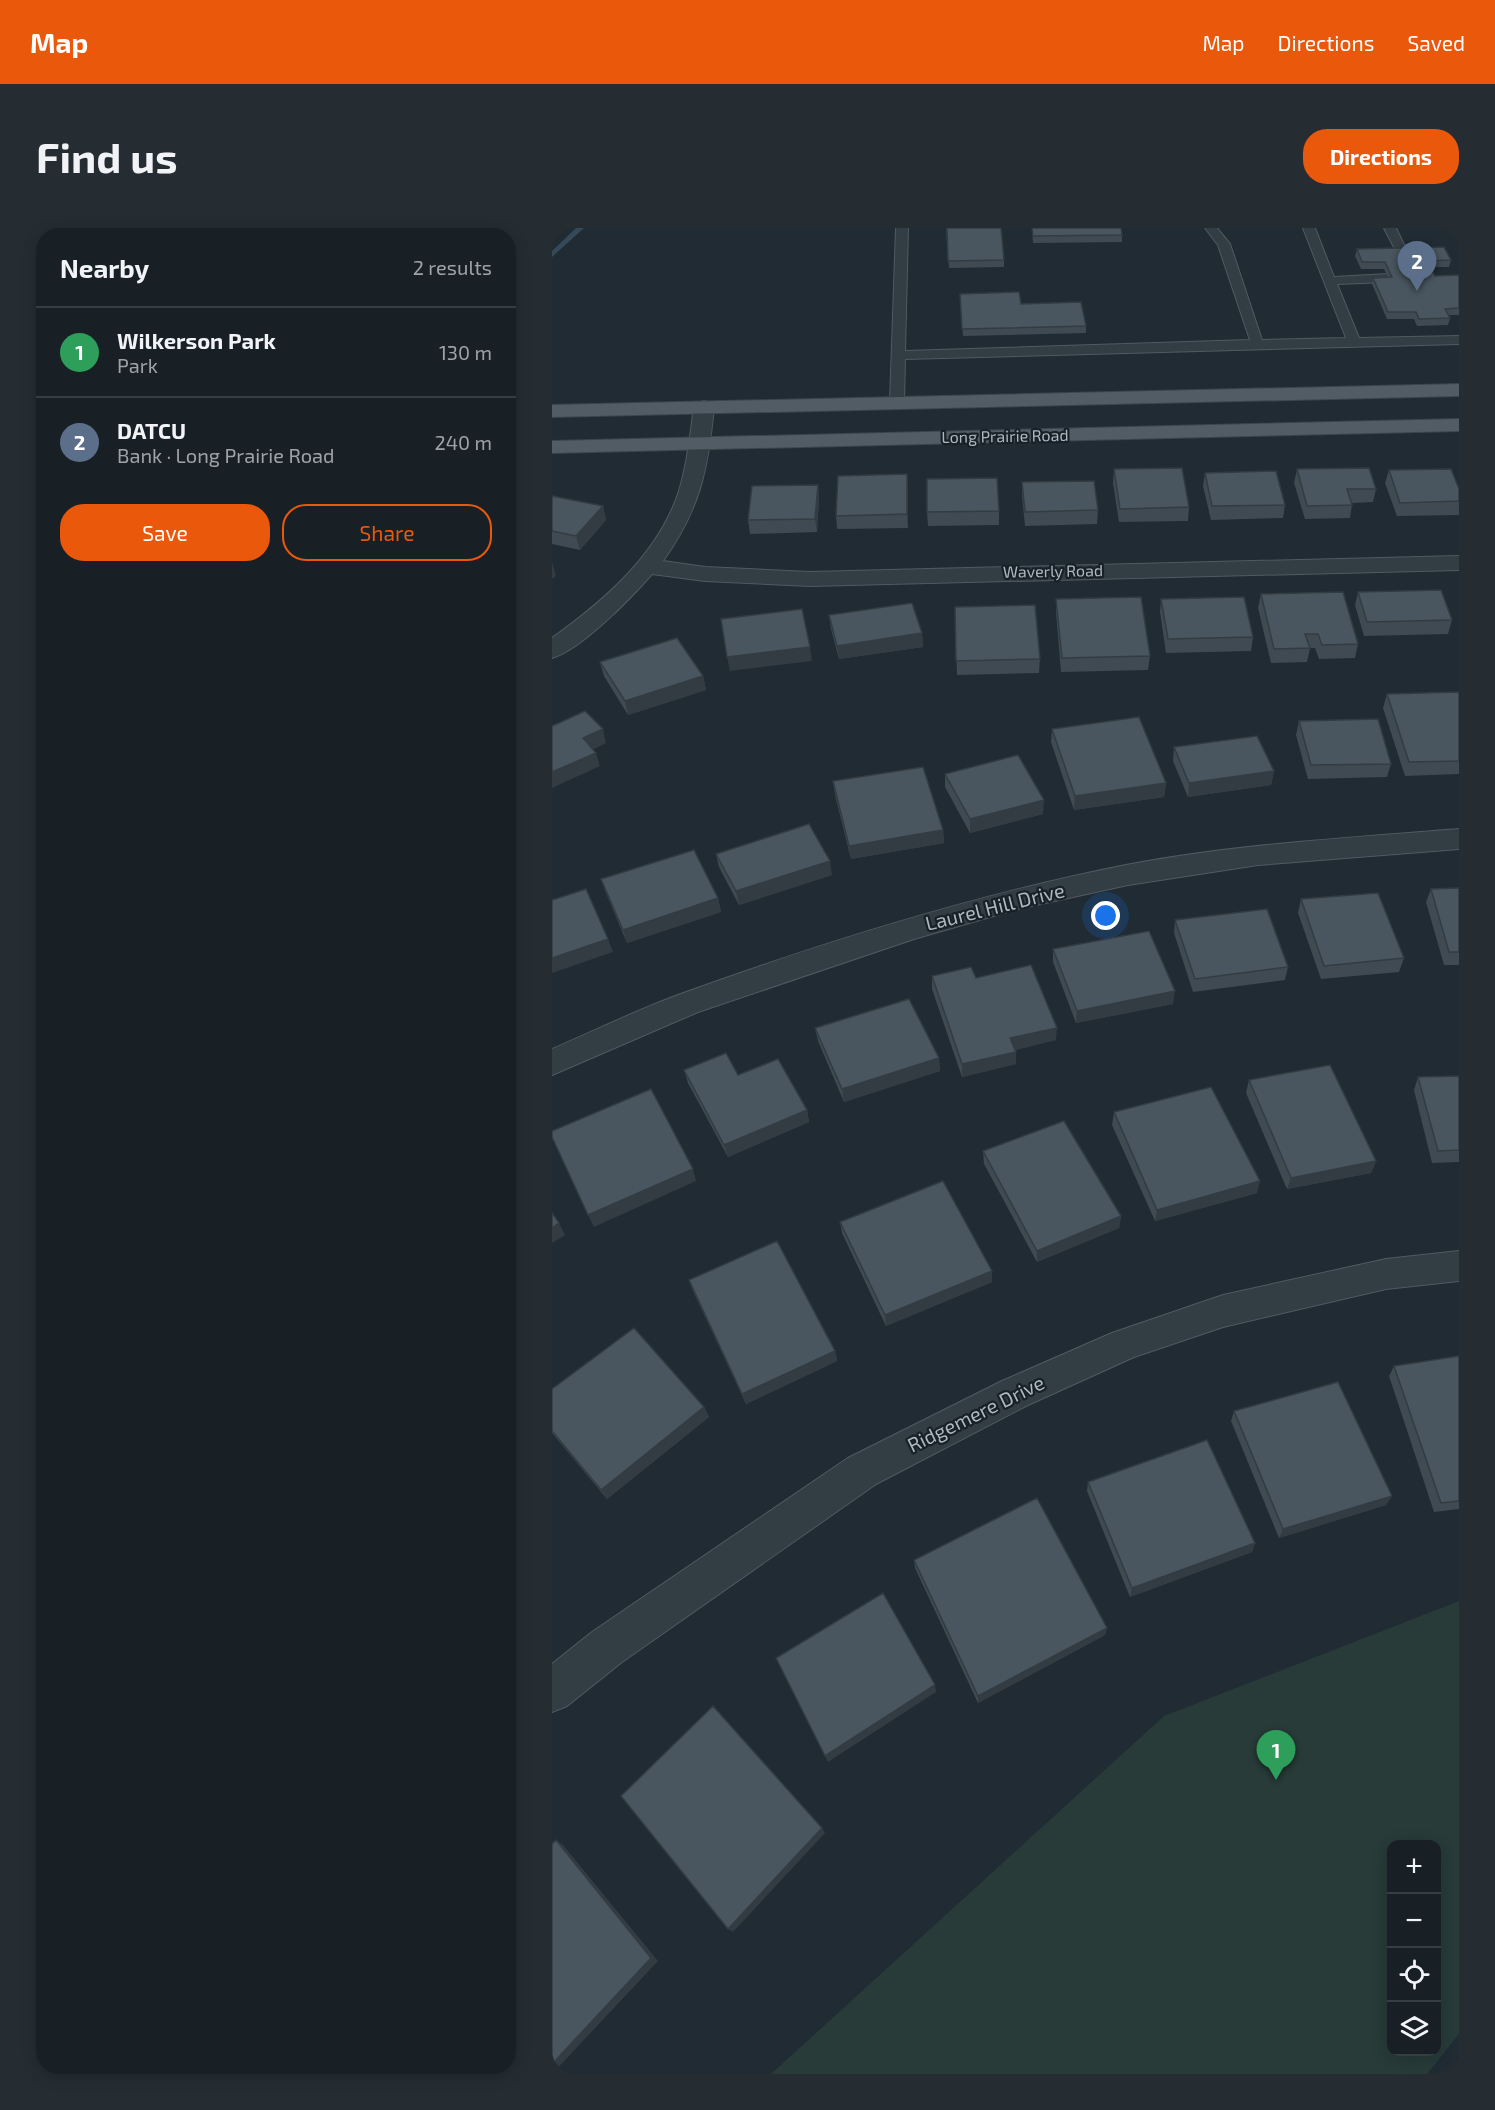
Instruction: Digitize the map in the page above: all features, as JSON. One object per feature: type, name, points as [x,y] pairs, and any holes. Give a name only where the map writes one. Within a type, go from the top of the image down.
[{"type":"main road","name":"Long Prairie Road","points":[[552,411],[1459,390]]},
{"type":"main road","name":"Long Prairie Road","points":[[552,447],[1459,425]]},
{"type":"street","points":[[552,650],[606,606],[647,566],[669,535],[688,495],[700,443],[704,407]]},
{"type":"street","name":"Waverly Road","points":[[647,566],[705,574],[810,579],[953,573],[1459,562]]},
{"type":"street","name":"Laurel Hill Drive","points":[[552,1063],[687,1004],[907,930],[1018,899],[1128,875],[1258,855],[1459,838]]},
{"type":"street","name":"Ridgemere Drive","points":[[552,1692],[607,1647],[862,1471],[1015,1394],[1125,1344],[1222,1311],[1386,1274],[1459,1266]]},
{"type":"lane","points":[[897,402],[902,228]]},
{"type":"lane","points":[[1211,228],[1224,244],[1257,344]]},
{"type":"lane","points":[[1309,228],[1354,342]]},
{"type":"lane","points":[[1390,228],[1402,255]]},
{"type":"lane","points":[[1330,281],[1388,278]]},
{"type":"lane","points":[[898,355],[1459,340]]},
{"type":"green space","points":[[1459,1601],[1459,2034],[1427,2074],[771,2074],[1164,1716]]},
{"type":"building","points":[[947,228],[1001,228],[1004,260],[948,261]]},
{"type":"building","points":[[1032,228],[1121,228],[1122,235],[1033,236]]},
{"type":"building","points":[[1444,247],[1451,260],[1428,261],[1435,276],[1459,275],[1459,308],[1445,309],[1450,318],[1419,319],[1416,312],[1388,312],[1373,278],[1392,277],[1385,262],[1362,262],[1357,249]]},
{"type":"building","points":[[1019,292],[1021,304],[1081,302],[1086,326],[962,329],[960,294]]},
{"type":"building","points":[[1182,468],[1189,507],[1120,509],[1114,469]]},
{"type":"building","points":[[1369,468],[1376,489],[1347,489],[1352,505],[1307,506],[1297,469]]},
{"type":"building","points":[[1451,469],[1459,489],[1459,501],[1400,503],[1389,470]]},
{"type":"building","points":[[1276,471],[1285,505],[1212,506],[1205,473]]},
{"type":"building","points":[[907,474],[907,514],[836,516],[838,476]]},
{"type":"building","points":[[997,478],[999,511],[927,512],[927,479]]},
{"type":"building","points":[[1094,481],[1098,510],[1025,512],[1022,482]]},
{"type":"building","points":[[818,485],[815,519],[748,520],[752,486]]},
{"type":"building","points":[[552,496],[603,506],[576,536],[552,531]]},
{"type":"building","points":[[1441,590],[1452,620],[1367,622],[1358,592]]},
{"type":"building","points":[[1343,592],[1358,644],[1322,645],[1318,634],[1305,634],[1310,648],[1274,649],[1261,594]]},
{"type":"building","points":[[1141,597],[1150,656],[1062,658],[1056,599]]},
{"type":"building","points":[[1244,597],[1253,637],[1168,639],[1161,599]]},
{"type":"building","points":[[912,603],[922,633],[837,646],[829,615]]},
{"type":"building","points":[[1035,605],[1040,659],[956,661],[955,607]]},
{"type":"building","points":[[802,609],[810,647],[727,657],[721,619]]},
{"type":"building","points":[[677,638],[703,676],[625,701],[600,662]]},
{"type":"building","points":[[1459,692],[1459,761],[1409,762],[1387,694]]},
{"type":"building","points":[[585,711],[603,729],[583,738],[596,753],[552,772],[552,726]]},
{"type":"building","points":[[1139,717],[1166,783],[1075,796],[1052,729]]},
{"type":"building","points":[[1378,719],[1391,764],[1311,765],[1299,721]]},
{"type":"building","points":[[1257,736],[1274,771],[1189,783],[1174,747]]},
{"type":"building","points":[[1018,755],[1044,800],[970,819],[945,774]]},
{"type":"building","points":[[923,767],[943,830],[849,846],[833,781]]},
{"type":"building","points":[[809,824],[830,861],[736,891],[716,854]]},
{"type":"building","points":[[694,850],[718,898],[623,930],[601,879]]},
{"type":"building","points":[[1459,888],[1459,952],[1449,952],[1431,889]]},
{"type":"building","points":[[586,889],[608,939],[552,958],[552,900]]},
{"type":"building","points":[[1378,893],[1404,958],[1324,966],[1301,899]]},
{"type":"building","points":[[1267,909],[1288,967],[1195,979],[1175,920]]},
{"type":"building","points":[[1149,931],[1175,991],[1077,1011],[1053,949]]},
{"type":"building","points":[[1031,965],[1057,1028],[1010,1038],[1016,1052],[962,1064],[932,976],[971,967],[976,978]]},
{"type":"building","points":[[909,999],[939,1058],[842,1089],[815,1028]]},
{"type":"building","points":[[726,1053],[738,1075],[778,1059],[807,1110],[724,1145],[684,1070]]},
{"type":"building","points":[[1330,1065],[1376,1161],[1291,1178],[1249,1080]]},
{"type":"building","points":[[1459,1076],[1459,1150],[1438,1151],[1418,1077]]},
{"type":"building","points":[[1211,1087],[1260,1181],[1157,1210],[1114,1112]]},
{"type":"building","points":[[651,1089],[693,1169],[588,1215],[552,1137],[552,1131]]},
{"type":"building","points":[[1064,1121],[1121,1216],[1037,1251],[983,1151]]},
{"type":"building","points":[[943,1181],[992,1271],[885,1315],[840,1222]]},
{"type":"building","points":[[552,1213],[559,1223],[552,1228]]},
{"type":"building","points":[[777,1241],[835,1351],[742,1394],[689,1280]]},
{"type":"building","points":[[634,1328],[704,1407],[601,1490],[552,1431],[552,1389]]},
{"type":"building","points":[[1459,1356],[1459,1501],[1441,1503],[1394,1366]]},
{"type":"building","points":[[1338,1382],[1392,1496],[1283,1529],[1234,1411]]},
{"type":"building","points":[[1207,1440],[1255,1543],[1132,1588],[1088,1482]]},
{"type":"building","points":[[1037,1498],[1107,1628],[978,1696],[914,1560]]},
{"type":"building","points":[[883,1593],[935,1685],[825,1756],[776,1658]]},
{"type":"building","points":[[713,1706],[822,1828],[728,1929],[621,1796]]},
{"type":"building","points":[[556,1840],[651,1958],[552,2064],[552,1844]]},
{"type":"waterway","points":[[552,255],[580,228]]},
{"type":"place","name":"DATCU","points":[[1417,291]]},
{"type":"place","name":"Wilkerson Park","points":[[1276,1780]]}]
